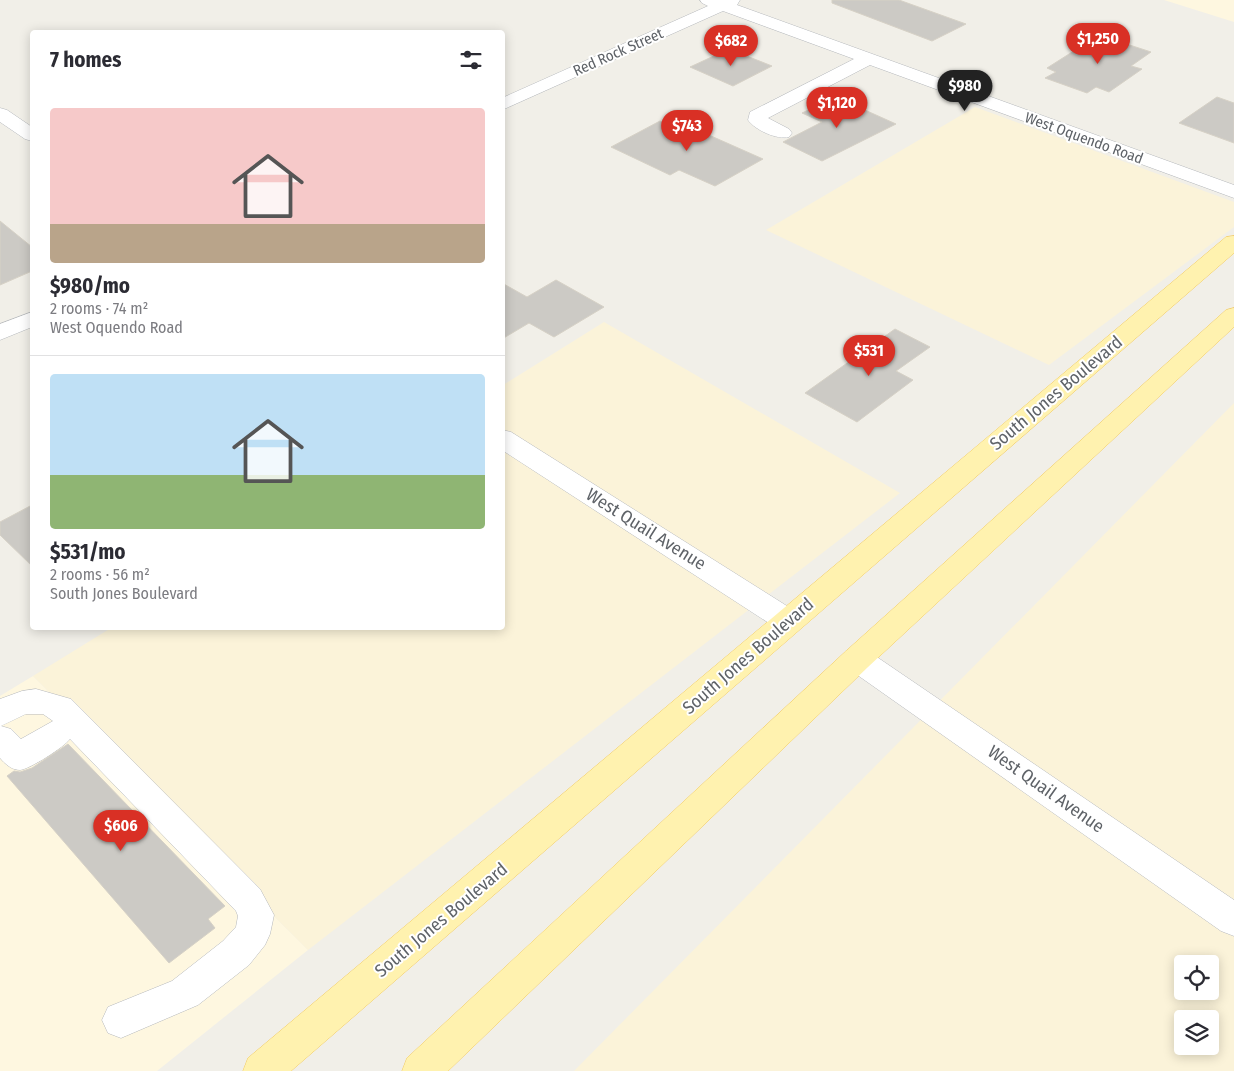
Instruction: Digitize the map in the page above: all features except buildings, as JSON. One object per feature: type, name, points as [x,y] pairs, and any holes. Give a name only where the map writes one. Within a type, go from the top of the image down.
[{"type":"main road","name":"South Jones Boulevard","points":[[262,1071],[417,941],[788,621],[1234,242]]},
{"type":"main road","points":[[421,1071],[858,659],[1234,315]]},
{"type":"street","name":"West Oquendo Road","points":[[721,2],[868,59],[1234,192]]},
{"type":"street","name":"Red Rock Street","points":[[505,104],[721,2]]},
{"type":"street","points":[[782,133],[757,120],[757,116],[868,59]]},
{"type":"street","points":[[0,114],[30,134]]},
{"type":"street","points":[[0,334],[30,320]]},
{"type":"street","name":"West Quail Avenue","points":[[505,440],[788,621]]},
{"type":"street","name":"West Quail Avenue","points":[[858,659],[1234,920]]},
{"type":"street","points":[[0,714],[18,704],[33,700],[47,702],[60,708],[248,900],[256,915],[252,934],[236,953],[185,993],[121,1020]]},
{"type":"street","points":[[0,738],[19,757],[58,732]]},
{"type":"shaded area","points":[[1164,0],[1234,0],[1234,22]]},
{"type":"shaded area","points":[[33,676],[308,950],[157,1071],[0,1071],[0,696]]},
{"type":"sand","points":[[975,107],[1234,202],[1234,227],[1049,365],[766,230]]},
{"type":"sand","points":[[604,322],[900,493],[308,950],[33,676],[108,630],[505,630],[505,384]]},
{"type":"sand","points":[[1234,403],[1234,1071],[574,1071]]}]
